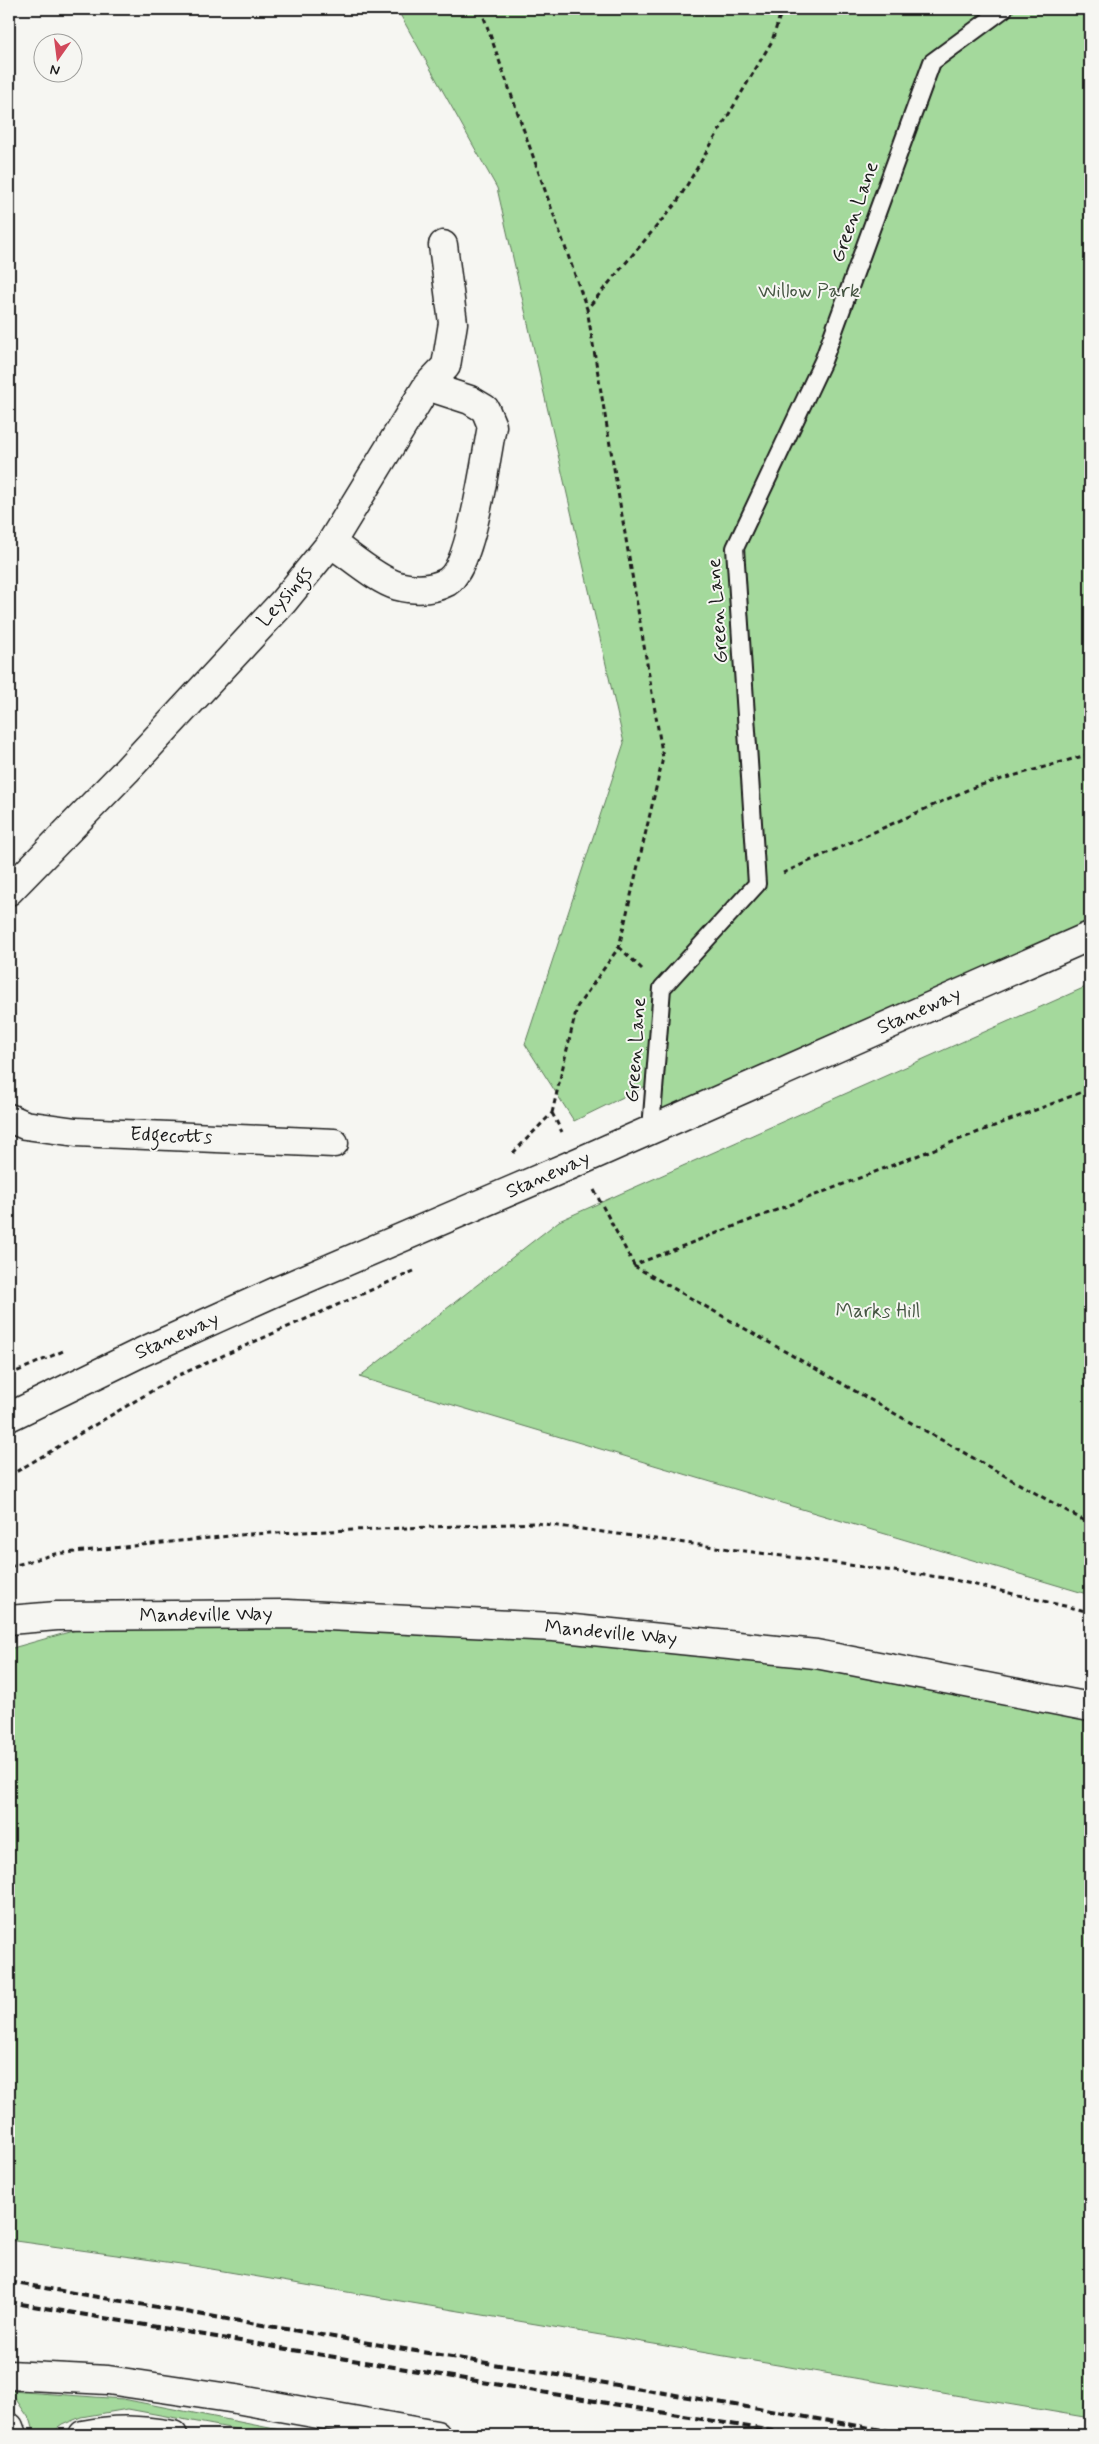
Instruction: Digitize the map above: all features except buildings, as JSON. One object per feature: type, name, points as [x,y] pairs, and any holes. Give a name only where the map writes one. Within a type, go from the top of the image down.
[{"type":"main road","name":"Leysings","points":[[9,892],[127,770],[277,609],[331,543],[428,386],[446,366],[453,323],[443,245]]},
{"type":"main road","points":[[331,543],[397,586],[422,589],[431,587],[448,581],[460,566],[468,546],[492,426],[485,409],[428,386]]},
{"type":"main road","name":"Staneway","points":[[9,1417],[160,1344],[1090,936]]},
{"type":"main road","name":"Edgecotts","points":[[9,1118],[25,1125],[76,1132],[334,1143]]},
{"type":"main road","name":"Mandeville Way","points":[[9,1620],[57,1616],[287,1614],[554,1627],[816,1654],[1090,1707]]},
{"type":"main road","name":"Mandeville Way","points":[[9,1638],[126,1616]]},
{"type":"main road","points":[[9,2375],[118,2382],[236,2399],[436,2435]]},
{"type":"main road","points":[[9,2426],[12,2435]]},
{"type":"main road","points":[[83,2435],[109,2430],[140,2430],[173,2435]]},
{"type":"lane","name":"Green Lane","points":[[651,1129],[662,988],[757,884],[735,548],[824,361],[932,62],[1004,9]]},
{"type":"path","points":[[481,9],[587,310],[663,758],[618,948],[577,1008],[552,1113]]},
{"type":"path","points":[[587,310],[677,202],[772,41],[782,9]]},
{"type":"path","points":[[757,884],[974,787],[1090,754]]},
{"type":"path","points":[[634,1266],[1090,1089]]},
{"type":"path","points":[[578,1162],[634,1266],[1090,1524]]},
{"type":"path","points":[[9,1476],[177,1376],[314,1315]]},
{"type":"path","points":[[9,1567],[55,1554],[249,1534],[536,1523],[946,1578],[1090,1612]]},
{"type":"green space","name":"Willow Park","points":[[397,9],[1090,9],[1090,936],[651,1129],[654,1082],[574,1121],[525,1044],[624,743],[497,188]]},
{"type":"green space","name":"Marks Hill","points":[[1090,985],[1090,1595],[359,1377],[559,1221]]},
{"type":"green space","points":[[126,1616],[554,1627],[1090,1707],[1090,2418],[188,2265],[9,2240],[9,1649]]},
{"type":"green space","points":[[10,2391],[123,2399],[305,2435],[267,2435],[128,2409],[81,2417],[62,2425],[49,2435],[35,2435],[31,2421]]},
{"type":"railway","points":[[9,2282],[912,2435]]},
{"type":"railway","points":[[9,2302],[796,2435]]}]
